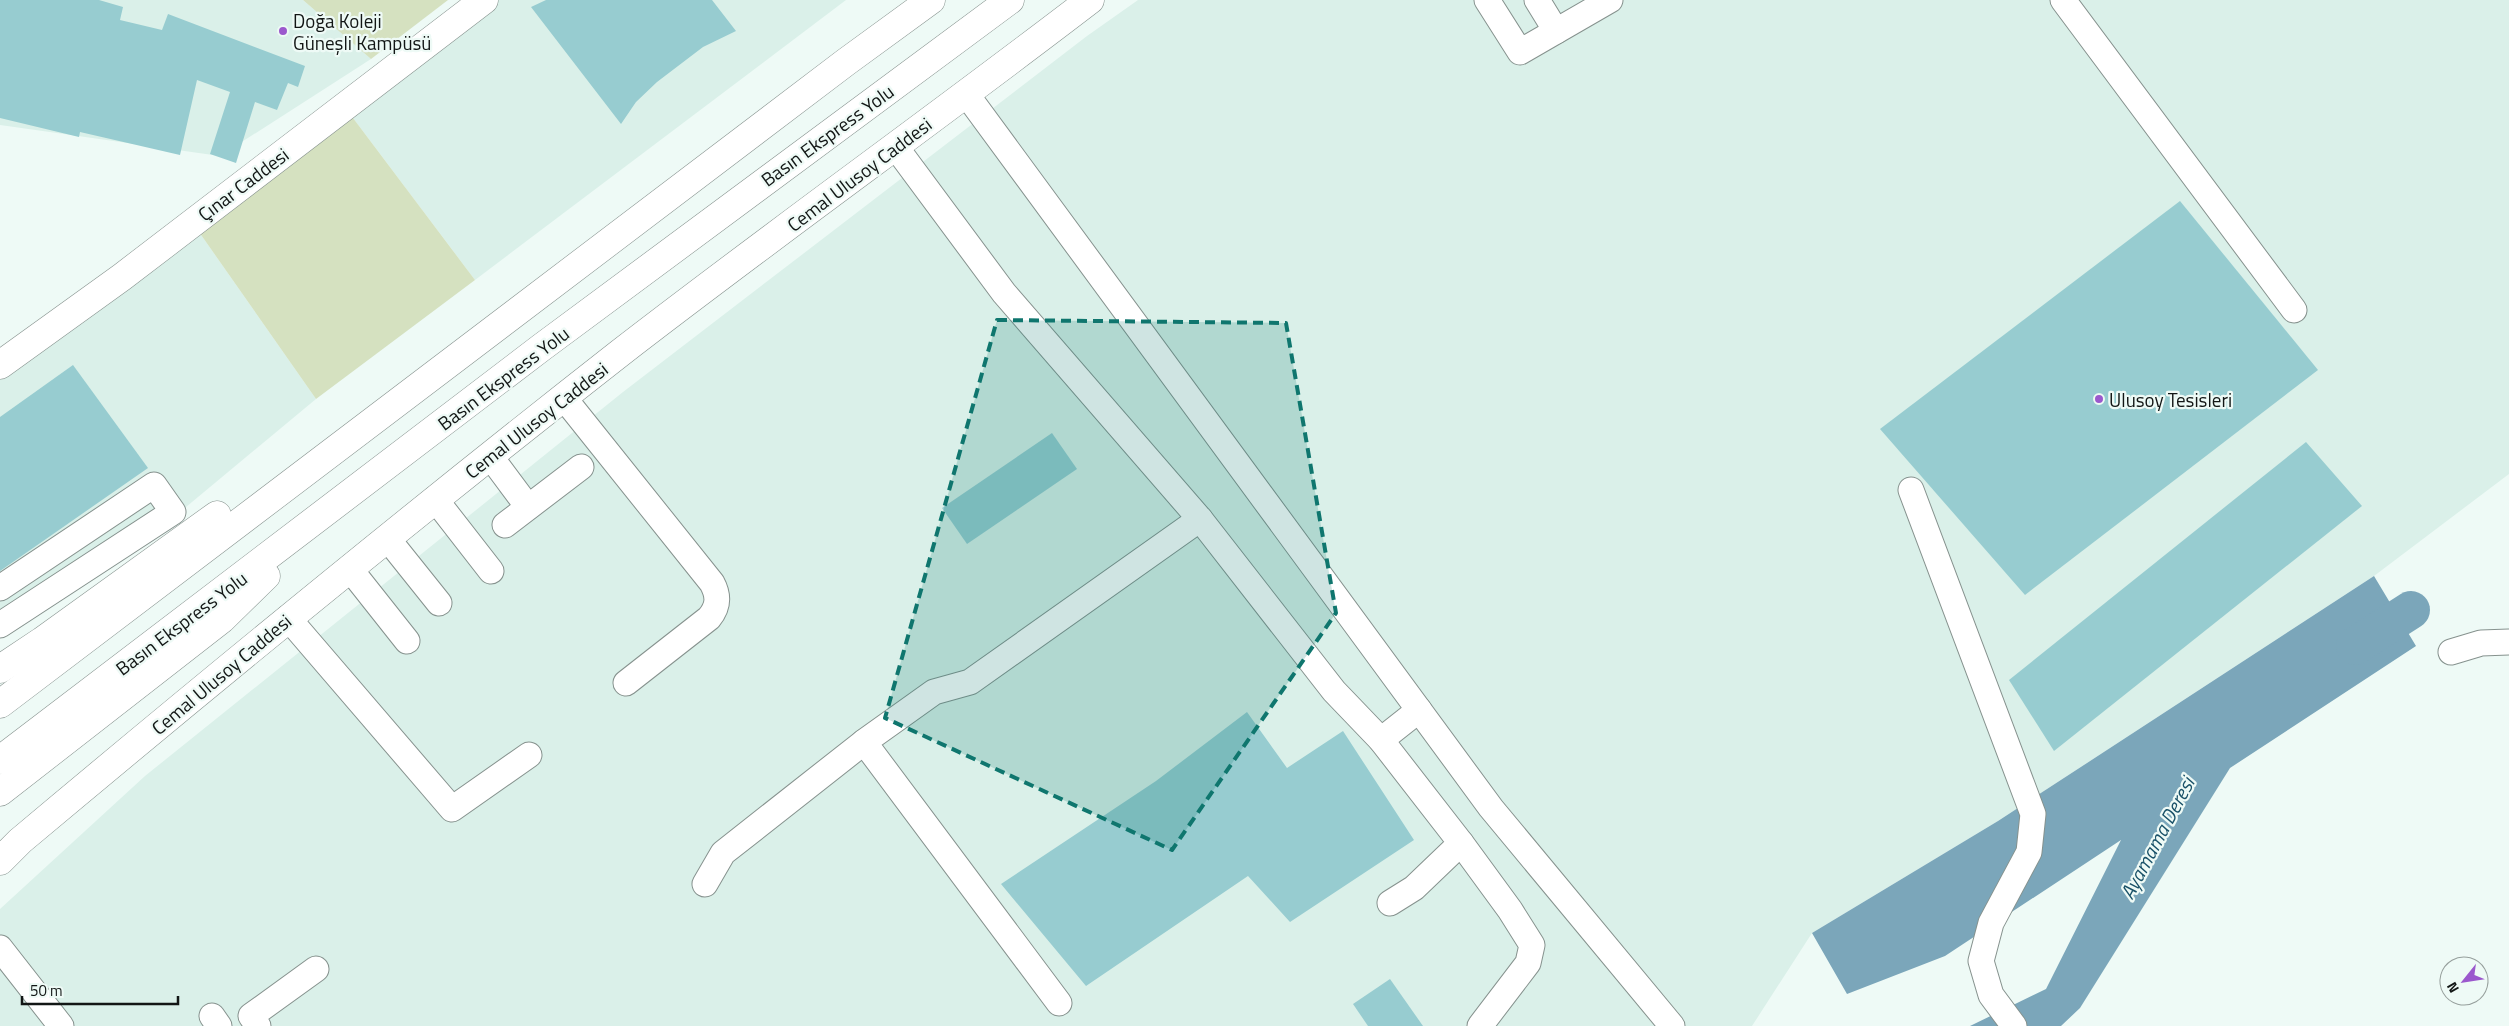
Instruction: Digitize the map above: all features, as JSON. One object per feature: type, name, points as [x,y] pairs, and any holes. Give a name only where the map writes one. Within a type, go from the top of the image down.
[{"type":"main road","name":"Çınar Caddesi","points":[[0,365],[130,271],[484,0]]},
{"type":"main road","points":[[0,704],[353,434],[931,0]]},
{"type":"main road","name":"Basın Ekspress Yolu","points":[[0,760],[605,301],[1010,0]]},
{"type":"main road","name":"Cemal Ulusoy Caddesi","points":[[0,861],[43,822],[288,618],[490,456],[895,146],[966,95],[1090,0]]},
{"type":"main road","points":[[0,669],[295,461],[312,450],[353,434]]},
{"type":"main road","points":[[0,792],[222,619],[257,587],[306,529]]},
{"type":"main road","points":[[0,664],[42,641]]},
{"type":"street","points":[[1487,0],[1520,52],[1610,0]]},
{"type":"street","points":[[1537,0],[1556,31]]},
{"type":"street","points":[[2063,0],[2294,310]]},
{"type":"street","points":[[966,95],[1491,808],[1672,1026]]},
{"type":"street","points":[[895,146],[1004,293],[1200,519],[1334,691],[1380,740],[1461,843],[1510,910],[1532,945],[1528,963],[1480,1026]]},
{"type":"street","points":[[564,398],[712,583],[718,598],[709,618],[626,683]]},
{"type":"street","points":[[490,456],[528,507]]},
{"type":"street","points":[[505,525],[581,468]]},
{"type":"street","points":[[0,588],[154,485],[173,512],[0,625]]},
{"type":"street","points":[[1910,490],[2032,814],[2028,852],[1991,922],[1981,961],[1991,994],[2014,1026]]},
{"type":"street","points":[[435,500],[491,571]]},
{"type":"street","points":[[705,884],[722,853],[864,742],[934,692],[970,682],[1200,519]]},
{"type":"street","points":[[387,538],[439,603]]},
{"type":"street","points":[[350,568],[407,641]]},
{"type":"street","points":[[288,618],[452,810],[529,755]]},
{"type":"street","points":[[2451,652],[2481,643],[2509,642]]},
{"type":"street","points":[[1380,740],[1419,710]]},
{"type":"street","points":[[864,742],[1059,1003]]},
{"type":"street","points":[[1390,903],[1414,888],[1461,843]]},
{"type":"street","points":[[0,948],[61,1026]]},
{"type":"street","points":[[258,1026],[251,1016],[316,969]]},
{"type":"highlighted area","points":[[997,320],[1286,323],[1336,613],[1172,850],[885,718]]},
{"type":"shaded area","points":[[0,0],[303,0],[371,59],[220,156],[0,125]]},
{"type":"shaded area","points":[[499,0],[846,0],[475,280],[350,114]]},
{"type":"shaded area","points":[[1138,0],[2509,0],[2509,474],[2374,576],[1998,821],[1812,933],[1752,1026],[0,1026],[0,909],[145,776],[623,392],[1087,36]]},
{"type":"shaded area","points":[[199,232],[316,399],[180,512],[0,635],[0,378]]},
{"type":"green space","points":[[303,0],[448,0],[371,59]]},
{"type":"green space","points":[[350,114],[475,280],[316,399],[199,232]]},
{"type":"water","points":[[2374,576],[2416,646],[2230,768],[2080,1008],[2061,1026],[1970,1026],[2046,989],[2121,840],[1945,956],[1847,994],[1812,933],[1998,821]]},
{"type":"building","points":[[0,0],[99,0],[123,7],[120,20],[162,30],[168,14],[305,66],[298,87],[288,83],[277,110],[255,102],[236,163],[210,154],[230,92],[197,80],[180,155],[80,132],[79,137],[0,118]]},
{"type":"building","points":[[546,0],[712,0],[736,31],[703,47],[657,82],[636,102],[621,124],[531,7]]},
{"type":"building","name":"Ulusoy Tesisleri","points":[[2180,201],[2318,370],[2025,595],[1880,429]]},
{"type":"building","points":[[73,365],[148,468],[0,571],[0,417]]},
{"type":"building","points":[[1052,433],[1077,469],[967,544],[942,508]]},
{"type":"building","points":[[2306,442],[2362,506],[2054,751],[2009,680]]},
{"type":"building","points":[[1247,712],[1287,768],[1343,731],[1414,840],[1290,922],[1248,876],[1086,986],[1001,884],[1156,781]]},
{"type":"building","points":[[1390,979],[1423,1026],[1368,1026],[1353,1004]]},
{"type":"waterway","name":"Ayamama Deresi","points":[[2355,646],[2411,610]]},
{"type":"place","name":"Doğa Koleji Güneşli Kampüsü","points":[[283,31]]},
{"type":"place","name":"Ulusoy Tesisleri","points":[[2099,399]]}]
